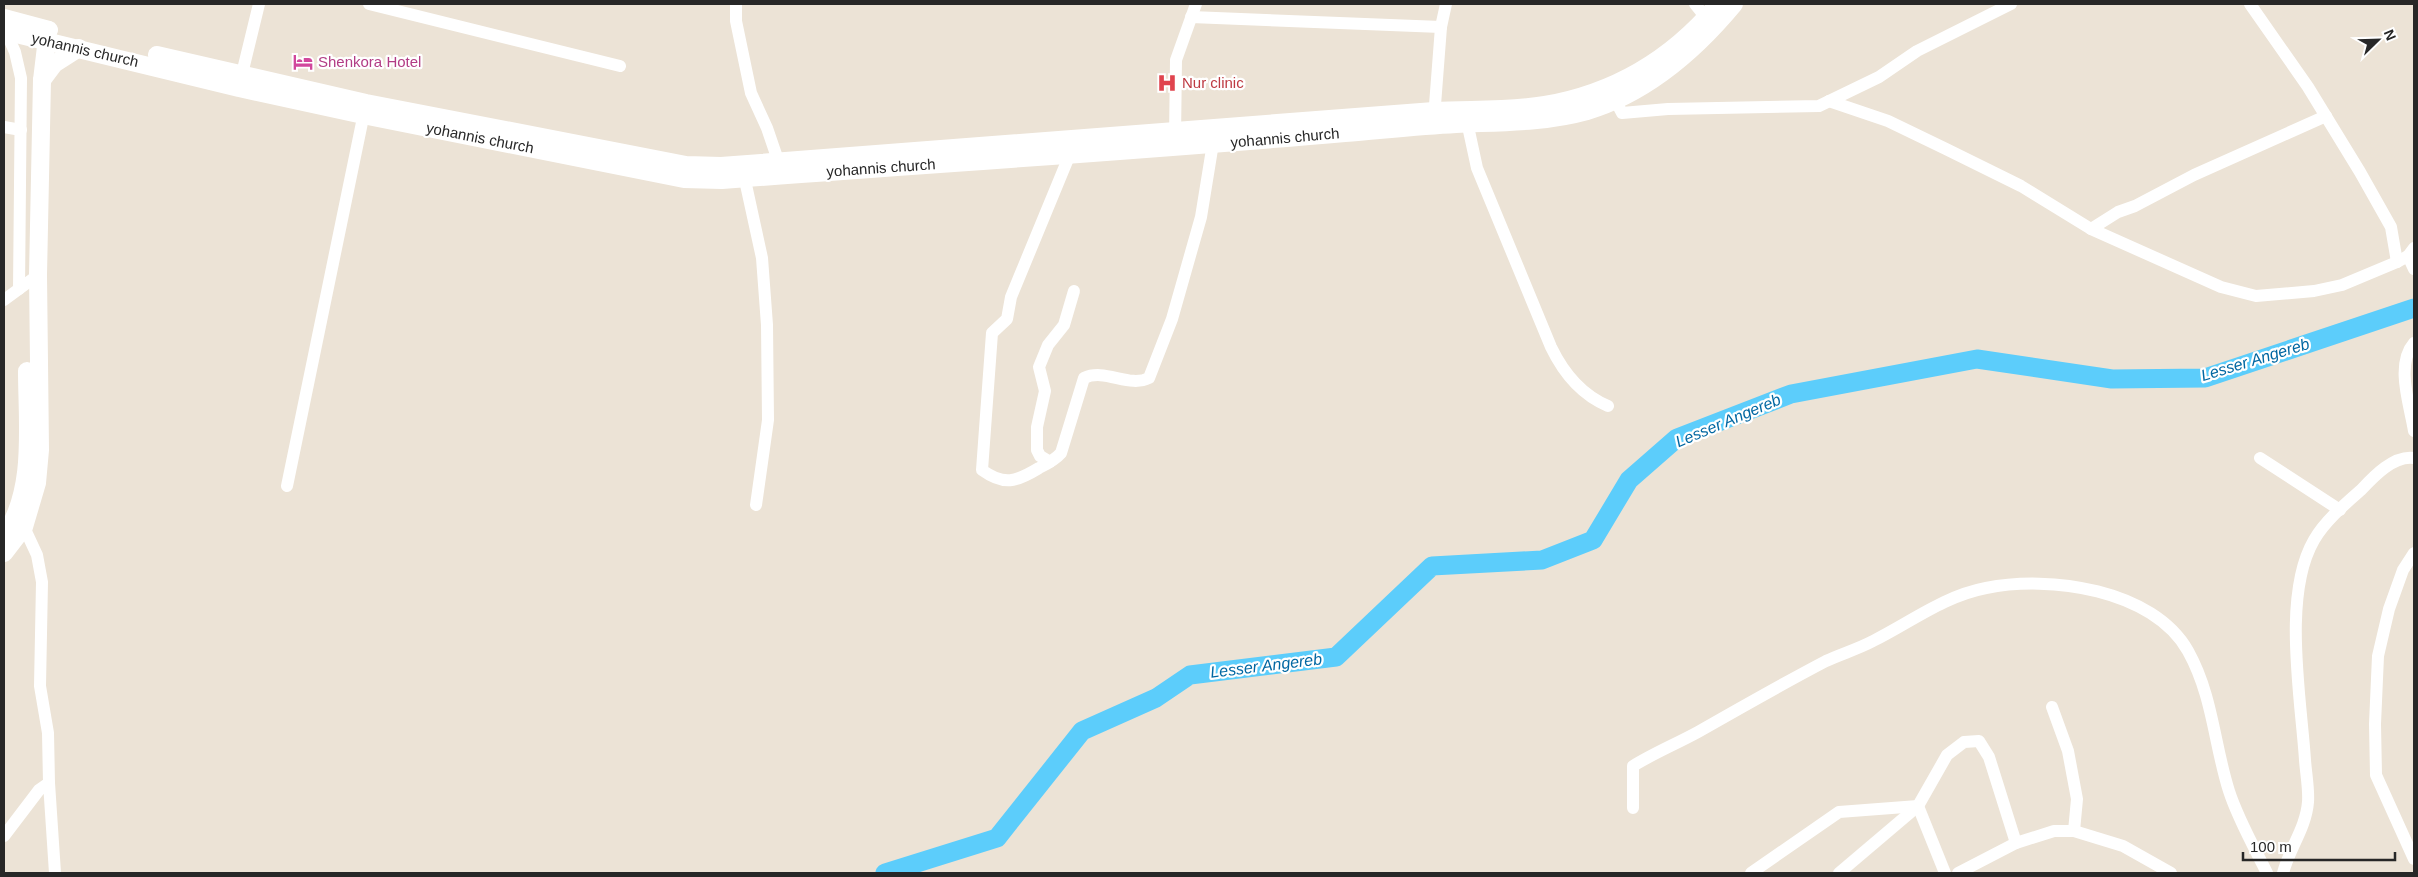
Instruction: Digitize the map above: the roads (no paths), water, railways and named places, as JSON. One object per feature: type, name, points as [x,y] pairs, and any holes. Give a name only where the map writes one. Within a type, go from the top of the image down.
[{"type":"street","points":[[241,81],[259,4]]},
{"type":"street","points":[[368,4],[399,8],[620,66]]},
{"type":"street","points":[[736,4],[736,21],[751,93],[767,128],[782,169]]},
{"type":"street","points":[[1175,140],[1176,60],[1196,4]]},
{"type":"street","points":[[1434,118],[1441,27],[1446,4]]},
{"type":"street","points":[[1695,4],[1710,23]]},
{"type":"street","points":[[1710,23],[1718,4]]},
{"type":"street","points":[[4,553],[24,527],[37,483],[40,450],[28,283],[21,130],[21,78],[5,27],[41,33],[365,109],[686,165],[743,171],[1466,117],[1544,105],[1586,95],[1612,93],[1622,82],[1657,62],[1734,4]]},
{"type":"street","points":[[1612,93],[1622,114],[1668,109],[1819,106],[1879,77],[1917,51],[2011,4]]},
{"type":"street","points":[[2250,4],[2326,116],[2414,268]]},
{"type":"street","points":[[1191,17],[1441,27]]},
{"type":"street","points":[[28,283],[42,80],[41,33]]},
{"type":"street","points":[[4,536],[16,512],[25,482],[28,283],[41,33]]},
{"type":"street","name":"yohannis church","points":[[41,33],[79,48],[241,81]]},
{"type":"street","points":[[42,80],[54,64],[79,48]]},
{"type":"street","points":[[1829,102],[1888,121],[2021,186],[2091,229],[2221,287],[2256,296],[2314,291],[2342,285],[2407,255]]},
{"type":"street","points":[[287,486],[365,109]]},
{"type":"street","points":[[2091,229],[2118,212],[2135,206],[2194,175],[2326,116]]},
{"type":"street","points":[[1466,117],[1477,168],[1562,369],[1588,394],[1608,406]]},
{"type":"street","points":[[4,127],[21,130]]},
{"type":"street","points":[[1071,147],[1011,298],[1007,319],[992,333],[982,470],[994,479],[1009,481],[1022,479],[1056,460],[1061,453],[1084,378],[1092,374],[1142,381],[1149,378],[1172,319],[1201,217],[1214,137]]},
{"type":"street","points":[[743,171],[762,258],[766,316],[768,420],[756,505]]},
{"type":"street","points":[[4,300],[28,283]]},
{"type":"street","points":[[1050,462],[1040,456],[1037,450],[1037,427],[1044,391],[1040,366],[1048,345],[1064,325],[1074,292]]},
{"type":"street","points":[[2414,342],[2407,353],[2414,431]]},
{"type":"street","points":[[2283,873],[2287,856],[2301,830],[2308,802],[2297,659],[2297,612],[2302,568],[2315,539],[2340,510],[2392,462],[2408,457],[2414,458]]},
{"type":"street","points":[[2260,458],[2340,510]]},
{"type":"street","points":[[24,527],[36,555],[42,582],[40,686],[48,733],[55,873]]},
{"type":"street","points":[[2414,552],[2403,570],[2389,609],[2378,656],[2375,724],[2376,775],[2414,859]]},
{"type":"street","points":[[1633,808],[1633,766],[1828,660],[1873,641],[1922,612],[1956,597],[1985,588],[2028,582],[2072,585],[2120,598],[2140,607],[2171,629],[2188,650],[2207,696],[2230,792],[2267,873]]},
{"type":"street","points":[[2052,707],[2068,751],[2077,799],[2074,831]]},
{"type":"street","points":[[1839,873],[1918,806],[1947,755],[1964,742],[1980,741],[1989,757],[2016,842]]},
{"type":"street","points":[[4,836],[39,790],[49,783]]},
{"type":"street","points":[[1751,873],[1839,812],[1918,806]]},
{"type":"street","points":[[1918,806],[1946,873]]},
{"type":"street","points":[[1958,873],[2016,842],[2054,831],[2074,831],[2123,846],[2171,873]]},
{"type":"waterway","name":"Lesser Angereb","points":[[885,873],[997,838],[1082,731],[1156,698],[1190,675],[1336,657],[1432,566],[1542,560],[1593,540],[1629,480],[1677,438],[1791,394],[1977,359],[2112,379],[2205,378],[2414,308]]},
{"type":"place","name":"Shenkora Hotel","points":[[303,62]]},
{"type":"place","name":"Nur clinic","points":[[1167,83]]}]
